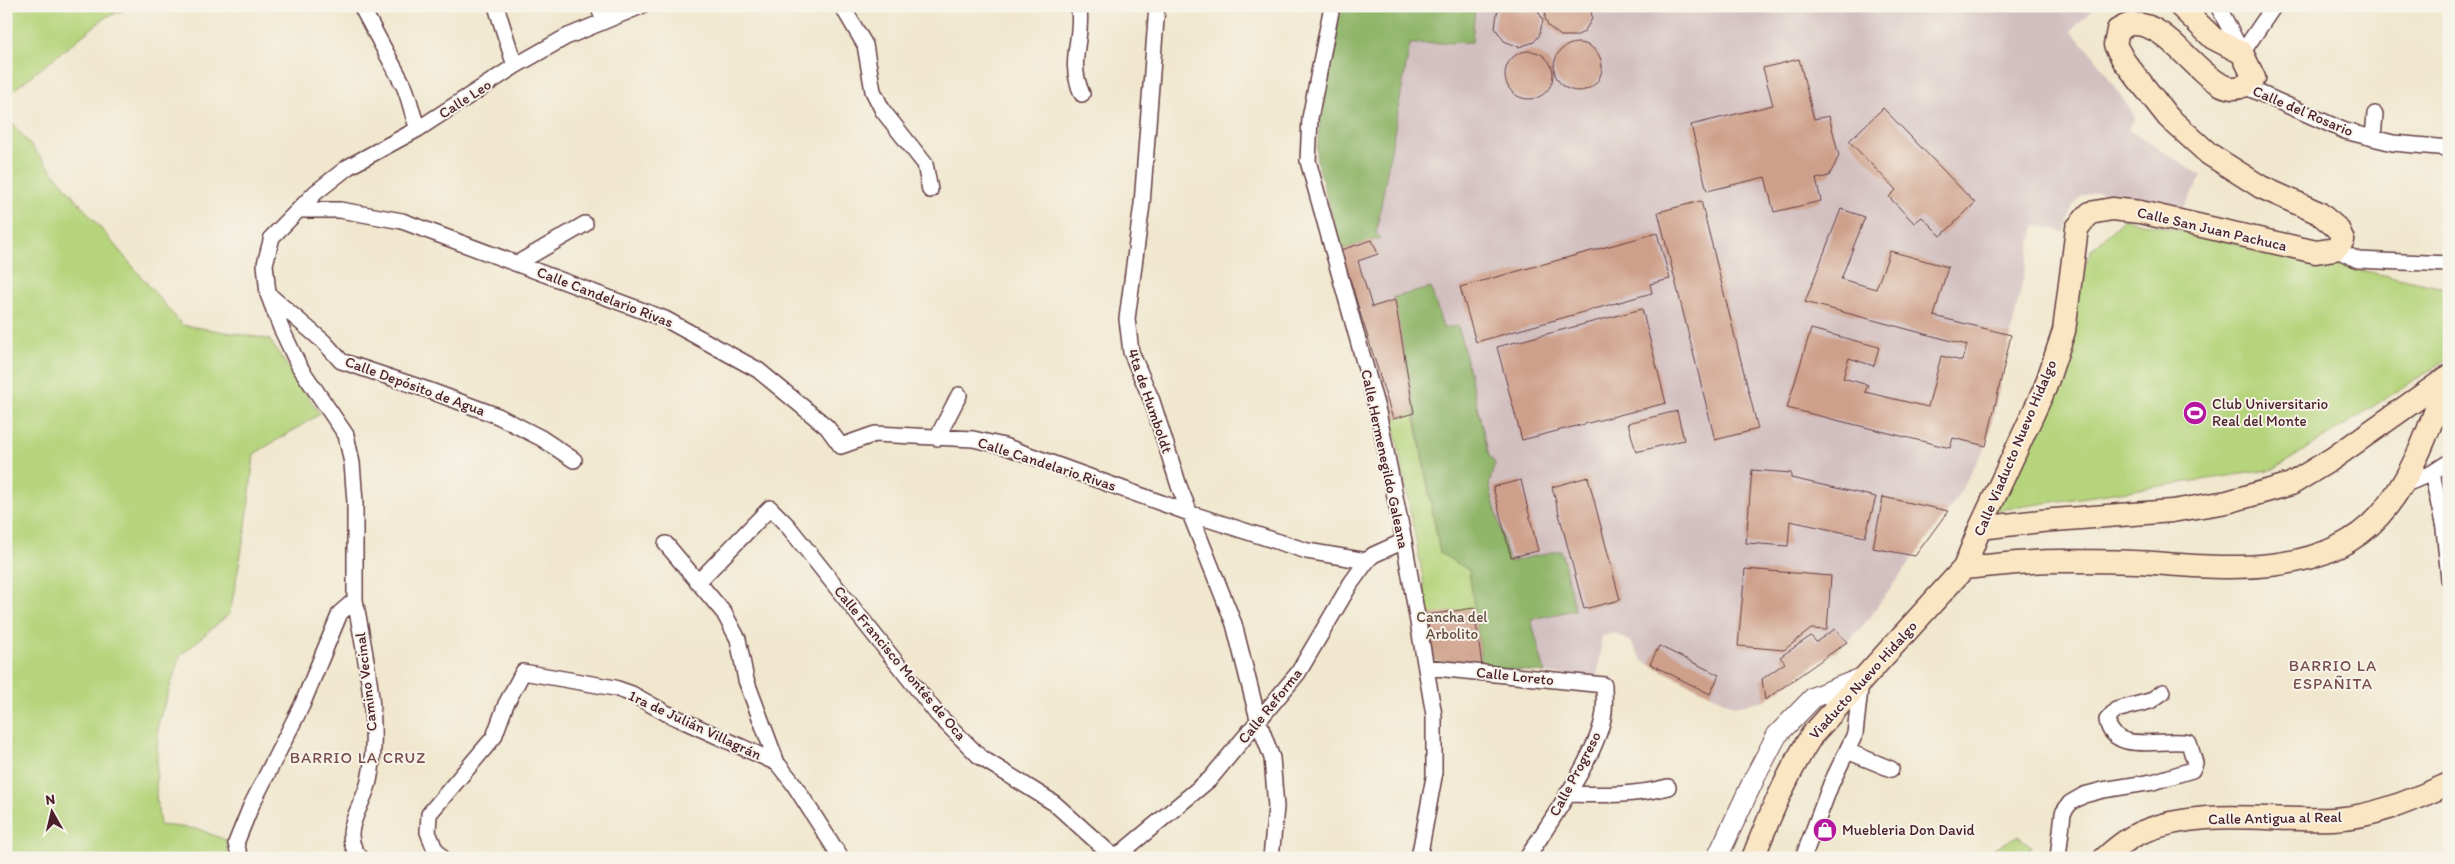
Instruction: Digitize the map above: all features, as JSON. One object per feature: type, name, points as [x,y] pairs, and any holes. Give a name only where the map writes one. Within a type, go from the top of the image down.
[{"type":"main road","points":[[2180,6],[2213,38],[2242,53],[2254,78],[2246,86],[2230,90],[2218,85],[2176,44],[2153,28],[2132,24],[2118,30],[2115,45],[2124,61],[2168,116],[2209,154],[2261,187],[2319,213],[2338,229],[2342,240],[2335,249]]},
{"type":"main road","name":"Calle San Juan Pachuca","points":[[2090,213],[2112,209],[2140,212],[2316,252],[2335,249]]},
{"type":"main road","name":"Calle Viaducto Nuevo Hidalgo","points":[[1964,568],[1980,528],[2045,388],[2064,331],[2078,228],[2090,213]]},
{"type":"main road","points":[[1980,528],[2041,520],[2172,511],[2227,502],[2291,484],[2332,459],[2448,377]]},
{"type":"main road","points":[[1964,568],[2064,560],[2152,563],[2213,569],[2259,566],[2315,557],[2351,540],[2379,517],[2400,486],[2428,431],[2448,377]]},
{"type":"main road","name":"Viaducto Nuevo Hidalgo","points":[[1753,858],[1775,802],[1795,761],[1812,735],[1964,568]]},
{"type":"main road","name":"Calle Antigua al Real","points":[[2105,858],[2141,832],[2183,820],[2226,816],[2335,819],[2378,812],[2404,804],[2449,784]]},
{"type":"street","points":[[361,6],[404,86],[409,97],[410,111],[418,128]]},
{"type":"street","points":[[496,6],[515,66]]},
{"type":"street","points":[[598,6],[604,21]]},
{"type":"street","name":"Calle Leo","points":[[268,294],[265,264],[272,237],[315,193],[348,167],[418,128],[515,66],[566,37],[641,6]]},
{"type":"street","points":[[842,6],[865,44],[873,90],[883,111],[925,164],[930,190]]},
{"type":"street","points":[[1076,6],[1079,8],[1080,23],[1075,50],[1074,77],[1082,94]]},
{"type":"street","name":"4ta de Humboldt","points":[[1157,6],[1142,204],[1127,319],[1131,352],[1152,401],[1179,486],[1192,514],[1234,624],[1258,722],[1272,758],[1276,807],[1271,858]]},
{"type":"street","name":"Calle Hermenegildo Galeana","points":[[1332,6],[1310,118],[1308,161],[1378,412],[1404,541],[1434,715],[1434,777],[1419,858]]},
{"type":"street","points":[[2218,6],[2242,53],[2274,6]]},
{"type":"street","name":"Calle del Rosario","points":[[2246,86],[2345,131],[2393,143],[2449,148]]},
{"type":"street","points":[[2373,138],[2375,114]]},
{"type":"street","name":"Calle Candelario Rivas","points":[[300,210],[340,210],[402,221],[518,263],[639,311],[666,319],[758,370],[827,427],[841,446],[875,434],[973,439],[1004,446],[1192,514],[1307,551],[1367,561]]},
{"type":"street","points":[[518,263],[585,224]]},
{"type":"street","name":"Calle San Juan Pachuca","points":[[2335,249],[2358,260],[2449,264]]},
{"type":"street","name":"Calle Depósito de Agua","points":[[268,294],[324,342],[342,361],[498,416],[541,438],[574,460]]},
{"type":"street","name":"Camino Vecinal","points":[[268,294],[281,328],[299,366],[346,435],[352,463],[355,502],[354,600],[373,727],[369,781],[350,828],[358,854]]},
{"type":"street","points":[[937,438],[959,394]]},
{"type":"street","points":[[2400,486],[2432,473],[2449,462]]},
{"type":"street","points":[[2432,473],[2445,520],[2449,579]]},
{"type":"street","name":"Calle Francisco Montés de Oca","points":[[698,582],[770,508],[788,526],[938,715],[980,758],[1054,804],[1115,858]]},
{"type":"street","name":"Calle Reforma","points":[[1115,858],[1210,779],[1298,673],[1351,583],[1367,561],[1404,541]]},
{"type":"street","points":[[666,544],[724,613],[738,640],[746,680],[777,763],[793,783],[841,858]]},
{"type":"street","points":[[240,858],[236,843],[251,806],[302,705],[340,613],[354,600]]},
{"type":"street","name":"Calle Loreto","points":[[1426,667],[1604,685]]},
{"type":"street","name":"1ra de Julián Villagrán","points":[[442,858],[434,847],[428,832],[430,814],[494,737],[506,704],[523,672],[615,688],[632,694],[666,713],[777,763]]},
{"type":"street","points":[[1717,858],[1777,735],[1814,697],[1862,678],[1854,734],[1831,784],[1804,858]]},
{"type":"street","name":"Calle Progreso","points":[[1527,858],[1567,794],[1596,740],[1604,713],[1604,685]]},
{"type":"street","points":[[2058,858],[2063,813],[2070,803],[2084,795],[2102,790],[2176,777],[2192,770],[2195,763],[2189,743],[2148,744],[2130,741],[2117,737],[2108,729],[2107,720],[2116,710],[2150,701],[2164,692]]},
{"type":"street","points":[[1847,751],[1892,769]]},
{"type":"street","points":[[1567,794],[1612,796],[1649,792],[1668,787]]},
{"type":"shaded area","points":[[1342,6],[2096,6],[2071,31],[2094,56],[2135,117],[2128,130],[2202,176],[2180,214],[2097,191],[2082,196],[2073,205],[2065,232],[2035,225],[1986,446],[1954,502],[1864,624],[1847,642],[1765,700],[1734,706],[1643,661],[1631,642],[1614,633],[1602,636],[1597,679],[1545,673],[1469,570],[1440,553],[1414,414],[1393,419],[1341,250],[1316,157],[1323,91]]},
{"type":"green space","points":[[6,6],[134,6],[106,17],[6,96]]},
{"type":"green space","points":[[1342,6],[1475,6],[1472,42],[1410,44],[1376,233],[1380,238],[1341,250],[1316,157],[1323,91]]},
{"type":"green space","points":[[6,116],[182,325],[269,339],[320,414],[254,454],[246,527],[230,613],[180,656],[158,724],[156,795],[160,825],[198,829],[226,840],[229,858],[6,858]]},
{"type":"green space","name":"Club Universitario Real del Monte","points":[[2124,219],[2449,289],[2449,358],[2275,469],[1992,511],[2091,250]]},
{"type":"green space","points":[[1431,288],[1443,328],[1458,326],[1489,456],[1495,463],[1489,484],[1509,562],[1561,550],[1575,610],[1531,619],[1545,673],[1482,666],[1469,570],[1440,553],[1394,297]]},
{"type":"green space","name":"Cancha del Arbolito","points":[[1414,413],[1440,553],[1469,570],[1482,666],[1432,660],[1423,578],[1393,419]]},
{"type":"green space","points":[[2018,836],[2031,846],[2025,858],[1961,858],[1989,851]]},
{"type":"building","points":[[1546,6],[1591,6],[1592,19],[1584,32],[1576,36],[1561,36],[1548,26],[1545,18]]},
{"type":"building","points":[[1502,7],[1536,7],[1543,20],[1539,36],[1534,42],[1519,47],[1504,41],[1495,28],[1497,13]]},
{"type":"building","points":[[1578,43],[1587,45],[1595,50],[1600,58],[1602,67],[1600,76],[1595,84],[1587,89],[1578,91],[1569,89],[1561,84],[1556,76],[1554,67],[1556,58],[1561,50],[1569,45]]},
{"type":"building","points":[[1529,51],[1538,53],[1546,58],[1551,66],[1553,75],[1551,84],[1546,92],[1538,97],[1529,99],[1520,97],[1512,92],[1507,84],[1505,75],[1507,66],[1512,58],[1520,53]]},
{"type":"building","points":[[1799,59],[1814,119],[1829,116],[1839,156],[1829,176],[1816,179],[1821,201],[1774,212],[1765,177],[1707,191],[1691,125],[1773,105],[1763,68]]},
{"type":"building","points":[[1883,108],[1975,203],[1941,236],[1922,217],[1914,223],[1889,197],[1896,190],[1849,141]]},
{"type":"building","points":[[1701,201],[1758,429],[1715,440],[1658,212]]},
{"type":"building","points":[[1841,209],[1865,217],[1841,279],[1876,289],[1890,251],[1948,267],[1934,316],[2011,335],[1986,446],[1953,438],[1950,448],[1787,408],[1811,329],[1879,347],[1874,366],[1849,358],[1843,378],[1868,385],[1865,392],[1928,407],[1941,356],[1962,361],[1967,345],[1805,302]]},
{"type":"building","points":[[1657,233],[1670,279],[1650,284],[1652,293],[1476,342],[1460,287]]},
{"type":"building","points":[[1372,240],[1378,254],[1358,261],[1372,307],[1395,300],[1414,413],[1393,419],[1341,250]]},
{"type":"building","points":[[1642,309],[1666,403],[1522,440],[1497,347]]},
{"type":"building","points":[[1677,411],[1684,440],[1636,452],[1628,423]]},
{"type":"building","points":[[1752,470],[1791,473],[1791,478],[1876,497],[1865,537],[1790,521],[1788,546],[1746,543]]},
{"type":"building","points":[[1588,477],[1620,600],[1584,609],[1552,487]]},
{"type":"building","points":[[1521,480],[1538,551],[1511,557],[1493,487]]},
{"type":"building","points":[[1883,497],[1948,511],[1915,556],[1873,548]]},
{"type":"building","points":[[1745,569],[1831,576],[1827,630],[1811,629],[1784,650],[1738,646]]},
{"type":"building","points":[[1474,608],[1482,666],[1432,660],[1427,615]]},
{"type":"building","points":[[1835,629],[1847,642],[1765,700],[1762,679],[1785,663],[1780,657],[1811,636],[1816,642]]},
{"type":"building","points":[[1659,646],[1719,675],[1710,694],[1650,664]]},
{"type":"place","name":"Club Universitario Real del Monte","points":[[2195,413]]},
{"type":"place","name":"Muebleria Don David","points":[[1825,830]]},
{"type":"district","name":"BARRIO LA ESPAÑITA","points":[[2333,674]]},
{"type":"district","name":"BARRIO LA CRUZ","points":[[358,757]]}]
